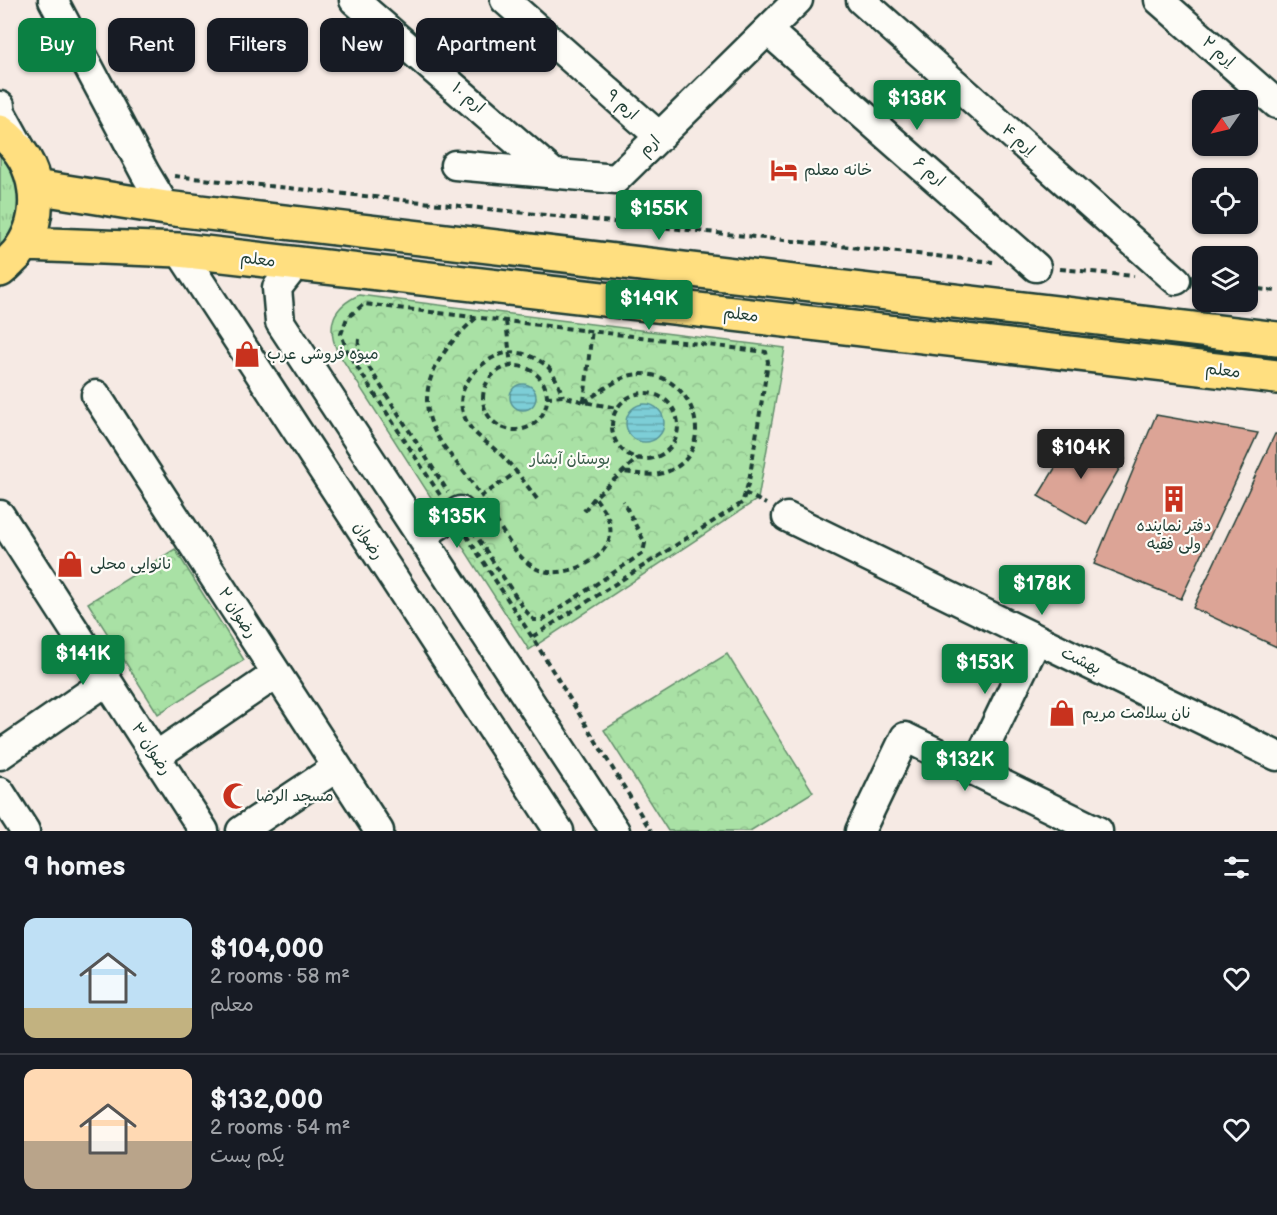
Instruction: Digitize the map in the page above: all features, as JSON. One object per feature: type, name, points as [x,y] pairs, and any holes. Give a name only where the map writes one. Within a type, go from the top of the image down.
[{"type":"main road","points":[[0,132],[10,139],[30,173],[36,206],[33,226],[25,244],[7,266],[0,270]]},
{"type":"main road","points":[[30,173],[166,208],[1277,339]]},
{"type":"main road","name":"معلم","points":[[25,244],[179,250],[1277,377]]},
{"type":"street","points":[[53,0],[144,173],[166,208]]},
{"type":"street","name":"ارم ۱۰","points":[[354,0],[554,173]]},
{"type":"street","name":"ارم ۹","points":[[504,0],[660,137]]},
{"type":"street","name":"اِرم ۴","points":[[861,0],[1176,280]]},
{"type":"street","name":"اِرم ۲","points":[[1159,0],[1277,104]]},
{"type":"street","name":"ارم","points":[[455,165],[616,179],[660,137],[780,11]]},
{"type":"street","name":"ارم ۶","points":[[780,11],[1036,267]]},
{"type":"street","points":[[0,106],[0,111],[30,173]]},
{"type":"street","name":"رضوان","points":[[179,250],[559,831]]},
{"type":"street","points":[[296,264],[276,288],[280,322],[615,831]]},
{"type":"street","name":"رضوان ۲","points":[[96,395],[379,831]]},
{"type":"street","points":[[421,536],[465,508]]},
{"type":"street","name":"رضوان ۳","points":[[0,515],[204,831]]},
{"type":"street","name":"بهشت","points":[[787,517],[1277,756]]},
{"type":"street","points":[[974,770],[1037,639]]},
{"type":"street","points":[[156,756],[276,674]]},
{"type":"street","points":[[0,755],[107,681]]},
{"type":"street","points":[[860,831],[905,737],[1098,831]]},
{"type":"street","points":[[241,831],[337,767]]},
{"type":"street","points":[[0,792],[25,831]]},
{"type":"path","points":[[144,173],[1176,280]]},
{"type":"path","points":[[1258,289],[1277,291]]},
{"type":"path","points":[[584,402],[592,331],[593,298]]},
{"type":"path","points":[[532,637],[741,503],[749,481],[768,362],[766,352],[364,304],[347,318],[341,334],[348,353],[465,508],[532,637],[651,831]]},
{"type":"path","points":[[465,508],[472,481],[440,441],[431,425],[428,400],[429,380],[437,360],[454,337],[476,317]]},
{"type":"path","points":[[506,321],[511,366]]},
{"type":"path","points":[[359,339],[358,350],[465,508],[524,609],[534,620],[542,620],[643,553],[645,543],[623,501]]},
{"type":"path","points":[[537,499],[498,451],[482,441],[470,427],[462,407],[463,391],[472,376],[496,356],[509,352],[526,354],[550,368],[563,396]]},
{"type":"path","points":[[511,366],[522,367],[539,378],[546,397],[545,407],[540,417],[523,429],[502,428],[487,414],[483,404],[486,383],[492,375],[511,366]]},
{"type":"path","points":[[584,402],[629,375],[650,373],[670,380],[686,397],[696,422],[696,441],[682,464],[658,474],[622,472]]},
{"type":"path","points":[[643,392],[664,399],[673,407],[677,417],[678,429],[675,440],[660,456],[649,459],[638,458],[627,453],[619,447],[614,438],[612,427],[617,408],[624,400],[643,392]]},
{"type":"path","points":[[546,397],[563,396],[617,408]]},
{"type":"path","points":[[584,511],[595,497],[638,458]]},
{"type":"path","points":[[465,508],[517,472]]},
{"type":"path","points":[[465,508],[536,569],[561,572],[585,565],[602,553],[610,539],[610,524],[595,497]]},
{"type":"green space","points":[[0,152],[14,176],[19,200],[15,223],[0,247]]},
{"type":"green space","name":"بوستان آبشار","points":[[359,295],[785,348],[758,499],[529,650],[337,351],[332,333],[334,317],[343,305]]},
{"type":"green space","points":[[175,549],[244,660],[158,714],[88,603]]},
{"type":"green space","points":[[727,654],[813,792],[750,831],[668,831],[604,730]]},
{"type":"water","points":[[523,384],[532,388],[536,397],[532,406],[523,410],[514,406],[510,397],[514,388]]},
{"type":"water","points":[[645,404],[658,410],[664,423],[658,436],[645,442],[632,436],[626,423],[632,410]]},
{"type":"building","name":"دفتر نماینده ولی فقیه","points":[[1156,415],[1258,433],[1181,599],[1094,564]]},
{"type":"building","points":[[1275,434],[1277,434],[1277,647],[1193,608]]},
{"type":"building","points":[[1072,440],[1099,454],[1102,447],[1125,459],[1087,524],[1038,496]]},
{"type":"place","name":"خانه معلم","points":[[784,170]]},
{"type":"place","name":"میوه فروشی عرب","points":[[247,354]]},
{"type":"place","name":"دفتر نماینده ولی فقیه","points":[[1174,499]]},
{"type":"place","name":"نانوایی محلی","points":[[70,564]]},
{"type":"place","name":"نان سلامت مریم","points":[[1062,713]]},
{"type":"place","name":"مسجد الرضا","points":[[236,796]]}]
